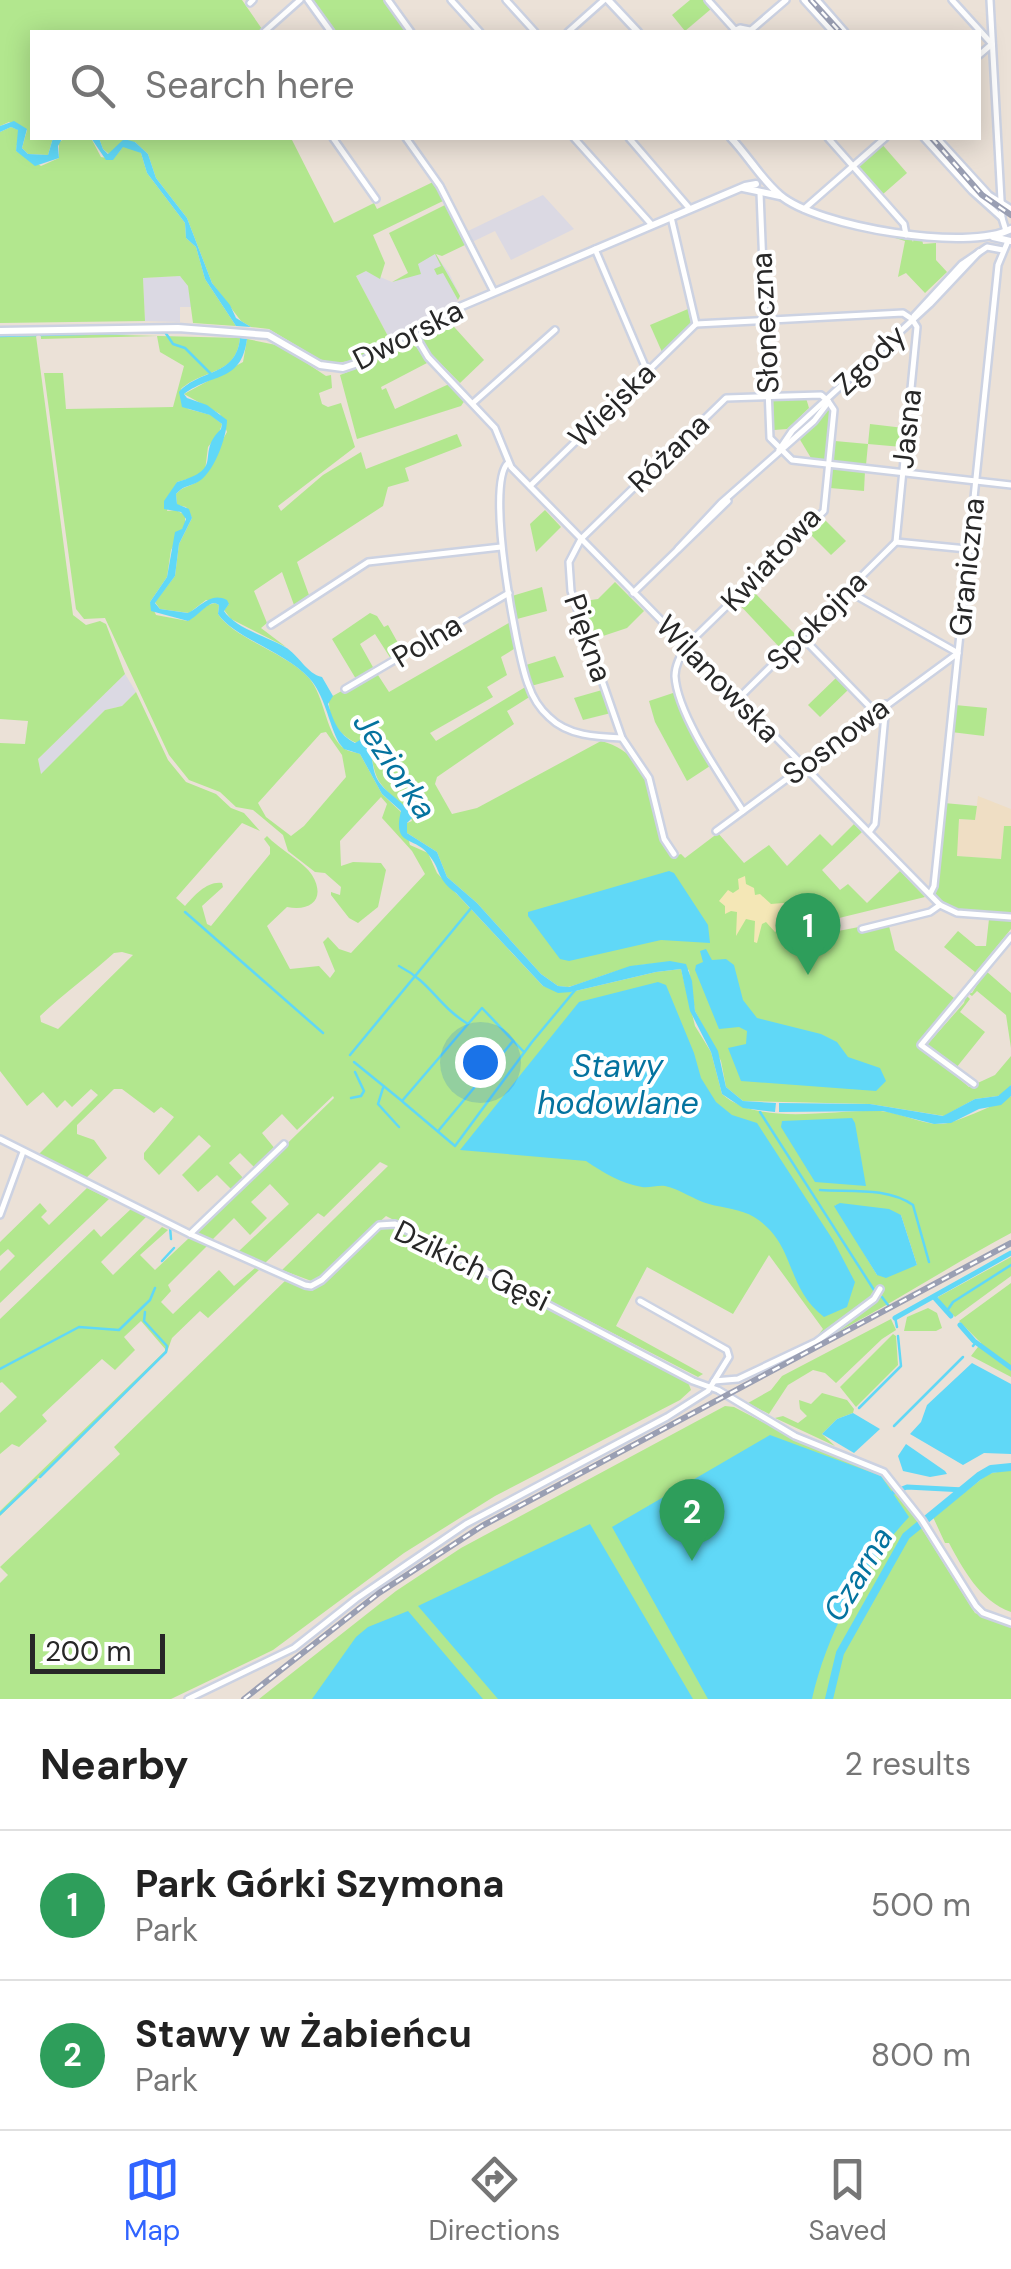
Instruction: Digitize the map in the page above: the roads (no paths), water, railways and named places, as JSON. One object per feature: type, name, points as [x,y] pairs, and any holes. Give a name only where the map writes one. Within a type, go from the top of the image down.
[{"type":"street","points":[[266,30],[300,0]]},
{"type":"street","points":[[308,0],[330,30]]},
{"type":"street","points":[[388,0],[410,30]]},
{"type":"street","points":[[451,0],[478,30]]},
{"type":"street","points":[[506,0],[533,30]]},
{"type":"street","points":[[570,30],[606,0],[636,30]]},
{"type":"street","points":[[708,0],[733,30]]},
{"type":"street","points":[[753,30],[786,0]]},
{"type":"street","points":[[804,0],[830,30]]},
{"type":"street","points":[[817,0],[843,30]]},
{"type":"street","points":[[952,0],[979,30]]},
{"type":"street","points":[[733,140],[754,168],[762,187],[804,209],[929,238],[1008,235],[1001,206],[990,0]]},
{"type":"street","points":[[981,32],[992,44]]},
{"type":"street","points":[[981,53],[992,44]]},
{"type":"street","points":[[334,140],[376,200]]},
{"type":"street","points":[[407,140],[440,186],[494,292]]},
{"type":"street","points":[[576,140],[652,225]]},
{"type":"street","points":[[630,140],[690,209]]},
{"type":"street","points":[[830,140],[904,224],[906,235]]},
{"type":"street","points":[[804,209],[882,140]]},
{"type":"street","points":[[926,140],[1002,218]]},
{"type":"street","points":[[939,140],[1001,206],[1011,209]]},
{"type":"street","name":"Dworska","points":[[0,330],[178,328],[258,334],[274,336],[314,362],[337,369],[361,362],[412,330],[494,292],[743,188],[762,187]]},
{"type":"street","name":"Słoneczna","points":[[762,187],[770,438],[779,450]]},
{"type":"street","points":[[670,217],[696,324],[903,313],[912,319]]},
{"type":"street","name":"Graniczna","points":[[930,894],[934,886],[998,265],[1008,235]]},
{"type":"street","name":"Zgody","points":[[633,593],[798,436],[946,280],[987,247],[1003,250]]},
{"type":"street","points":[[595,249],[647,370]]},
{"type":"street","name":"Jasna","points":[[896,542],[917,327],[912,319]]},
{"type":"street","name":"Wiejska","points":[[530,487],[696,324]]},
{"type":"street","name":"Wilanowska","points":[[412,330],[428,357],[495,428],[508,462],[530,487],[940,905]]},
{"type":"street","points":[[473,403],[555,330]]},
{"type":"street","points":[[813,395],[822,408],[834,415]]},
{"type":"street","name":"Różana","points":[[581,539],[723,400],[813,395],[828,401]]},
{"type":"street","name":"Kwiatowa","points":[[686,646],[824,511],[834,415],[834,406],[828,401]]},
{"type":"street","points":[[779,450],[792,460],[1011,485]]},
{"type":"street","points":[[508,462],[501,474],[501,547],[528,683],[544,713],[561,726],[578,733],[622,738],[650,778],[664,839],[674,854]]},
{"type":"street","name":"Piękna","points":[[581,539],[569,559],[568,580],[622,738]]},
{"type":"street","points":[[896,542],[969,549]]},
{"type":"street","name":"Spokojna","points":[[738,699],[896,542]]},
{"type":"street","points":[[271,625],[368,562],[501,547]]},
{"type":"street","points":[[848,591],[958,653]]},
{"type":"street","name":"Polna","points":[[345,689],[509,593]]},
{"type":"street","points":[[802,636],[876,712]]},
{"type":"street","points":[[686,646],[675,672],[677,688],[710,759],[742,811]]},
{"type":"street","name":"Sosnowa","points":[[716,831],[958,653]]},
{"type":"street","points":[[869,832],[874,824],[886,704]]},
{"type":"street","points":[[862,929],[930,912],[940,905],[957,913],[1011,917]]},
{"type":"street","points":[[974,1084],[921,1045],[1011,936]]},
{"type":"street","name":"Dzikich Gęsi","points":[[1,1142],[190,1234],[310,1286],[322,1280],[379,1225],[391,1222],[693,1380],[712,1384],[795,1436],[881,1469],[918,1514],[976,1606],[983,1613],[1011,1623]]},
{"type":"street","points":[[190,1234],[284,1144]]},
{"type":"street","points":[[0,1214],[23,1152]]},
{"type":"street","points":[[712,1384],[738,1379],[816,1342],[874,1299],[880,1289]]},
{"type":"street","points":[[188,1699],[294,1648],[356,1599],[466,1524],[666,1416],[712,1384],[729,1356],[727,1350],[640,1301]]},
{"type":"water","points":[[14,121],[27,129],[22,148],[28,154],[48,155],[52,140],[61,140],[59,158],[35,166],[16,151],[18,130],[11,127],[0,132],[0,126]]},
{"type":"water","points":[[92,140],[100,140],[108,154],[128,140],[148,154],[156,178],[187,218],[212,283],[236,318],[251,327],[236,326],[205,279],[196,247],[186,238],[185,223],[147,173],[141,153],[123,147],[113,160],[106,160]]},
{"type":"water","points":[[240,338],[247,339],[244,353],[232,370],[184,394],[227,420],[222,446],[208,473],[176,494],[177,504],[189,509],[192,518],[179,544],[175,576],[155,603],[160,609],[188,613],[211,599],[227,600],[224,611],[229,617],[285,647],[322,677],[333,696],[328,704],[337,727],[355,743],[365,737],[379,782],[409,812],[412,818],[407,823],[407,833],[437,852],[447,877],[477,903],[541,974],[558,986],[569,987],[630,966],[670,961],[686,964],[695,1011],[718,1051],[726,1087],[743,1101],[776,1103],[775,1112],[743,1108],[722,1094],[711,1052],[690,1011],[681,969],[571,992],[558,993],[543,986],[445,883],[428,854],[402,836],[401,811],[382,794],[360,754],[339,743],[319,692],[309,678],[226,623],[215,603],[188,621],[151,611],[150,602],[167,577],[175,532],[182,529],[186,519],[181,512],[164,509],[164,501],[177,482],[206,466],[213,438],[222,424],[210,415],[182,407],[179,392],[232,360]]},
{"type":"water","points":[[669,871],[708,925],[710,943],[661,940],[569,961],[560,959],[528,916],[528,912]]},
{"type":"water","points":[[706,949],[712,960],[726,959],[734,965],[743,1000],[757,1018],[821,1034],[837,1042],[848,1057],[880,1068],[886,1081],[876,1091],[741,1081],[728,1048],[746,1044],[747,1031],[739,1027],[719,1029],[695,970],[703,962],[700,951]]},
{"type":"water","name":"Stawy hodowlane","points":[[658,982],[666,985],[701,1078],[716,1102],[732,1115],[757,1123],[833,1240],[855,1282],[847,1307],[824,1317],[811,1305],[777,1240],[749,1214],[703,1202],[665,1186],[626,1183],[586,1161],[460,1150],[579,1002]]},
{"type":"water","points":[[1011,1085],[1011,1096],[1001,1105],[979,1109],[951,1123],[934,1124],[883,1111],[779,1112],[779,1103],[870,1104],[943,1116],[975,1099],[998,1096]]},
{"type":"water","points":[[852,1118],[866,1186],[815,1182],[781,1127],[782,1121]]},
{"type":"water","points":[[840,1203],[889,1209],[901,1215],[917,1265],[886,1278],[877,1275],[834,1206]]},
{"type":"water","points":[[972,1363],[1011,1384],[1011,1454],[984,1453],[963,1465],[910,1434],[921,1422],[927,1405]]},
{"type":"water","points":[[853,1413],[880,1429],[854,1453],[822,1434],[837,1419]]},
{"type":"water","points":[[770,1435],[881,1476],[909,1517],[877,1557],[849,1602],[827,1650],[812,1699],[708,1699],[612,1527]]},
{"type":"water","points":[[906,1444],[947,1474],[930,1477],[903,1471],[898,1456]]},
{"type":"water","points":[[590,1524],[693,1699],[498,1699],[418,1606]]},
{"type":"water","points":[[408,1611],[483,1699],[312,1699],[356,1637],[368,1627]]},
{"type":"waterway","points":[[41,335],[165,332],[173,344],[185,348],[211,374]]},
{"type":"waterway","points":[[0,336],[36,335]]},
{"type":"waterway","points":[[350,1055],[472,907]]},
{"type":"waterway","points":[[185,912],[323,1033]]},
{"type":"waterway","points":[[399,966],[468,1024],[482,1008],[524,1052]]},
{"type":"waterway","points":[[403,1102],[455,1146],[576,989]]},
{"type":"waterway","points":[[354,1062],[402,1101],[468,1024]]},
{"type":"waterway","points":[[439,1130],[513,1041]]},
{"type":"waterway","points":[[351,1098],[364,1091],[355,1072]]},
{"type":"waterway","points":[[383,1088],[378,1104],[399,1127]]},
{"type":"waterway","points":[[760,1112],[874,1290]]},
{"type":"waterway","points":[[820,1190],[880,1193],[913,1205],[929,1262]]},
{"type":"waterway","points":[[170,1227],[171,1239]]},
{"type":"waterway","points":[[162,1261],[174,1248]]},
{"type":"waterway","points":[[895,1318],[1011,1253]]},
{"type":"waterway","points":[[947,1311],[953,1302],[1011,1265]]},
{"type":"waterway","points":[[0,1369],[79,1327],[119,1330],[150,1300],[155,1288]]},
{"type":"waterway","points":[[882,1297],[888,1305]]},
{"type":"waterway","points":[[934,1297],[951,1316]]},
{"type":"waterway","points":[[40,1477],[166,1352],[167,1346],[144,1321],[145,1312]]},
{"type":"waterway","points":[[895,1317],[897,1327]]},
{"type":"waterway","points":[[960,1325],[974,1341],[1011,1368]]},
{"type":"waterway","points":[[859,1408],[901,1366],[898,1336]]},
{"type":"waterway","points":[[973,1346],[976,1342]]},
{"type":"waterway","points":[[894,1426],[963,1357]]},
{"type":"waterway","name":"Czarna","points":[[829,1699],[840,1653],[906,1536],[979,1476],[991,1469],[1011,1467]]},
{"type":"waterway","points":[[0,1514],[36,1480]]},
{"type":"waterway","points":[[894,1492],[907,1487],[964,1490]]},
{"type":"railway","points":[[811,0],[838,30]]},
{"type":"railway","points":[[934,140],[982,195],[1011,215]]},
{"type":"railway","points":[[244,1699],[379,1593],[482,1526],[1011,1243]]},
{"type":"place","name":"Park Górki Szymona","points":[[808,975]]},
{"type":"place","name":"Stawy w Żabieńcu","points":[[692,1561]]},
{"type":"water label","name":"Jeziorka","points":[[395,766]]}]
